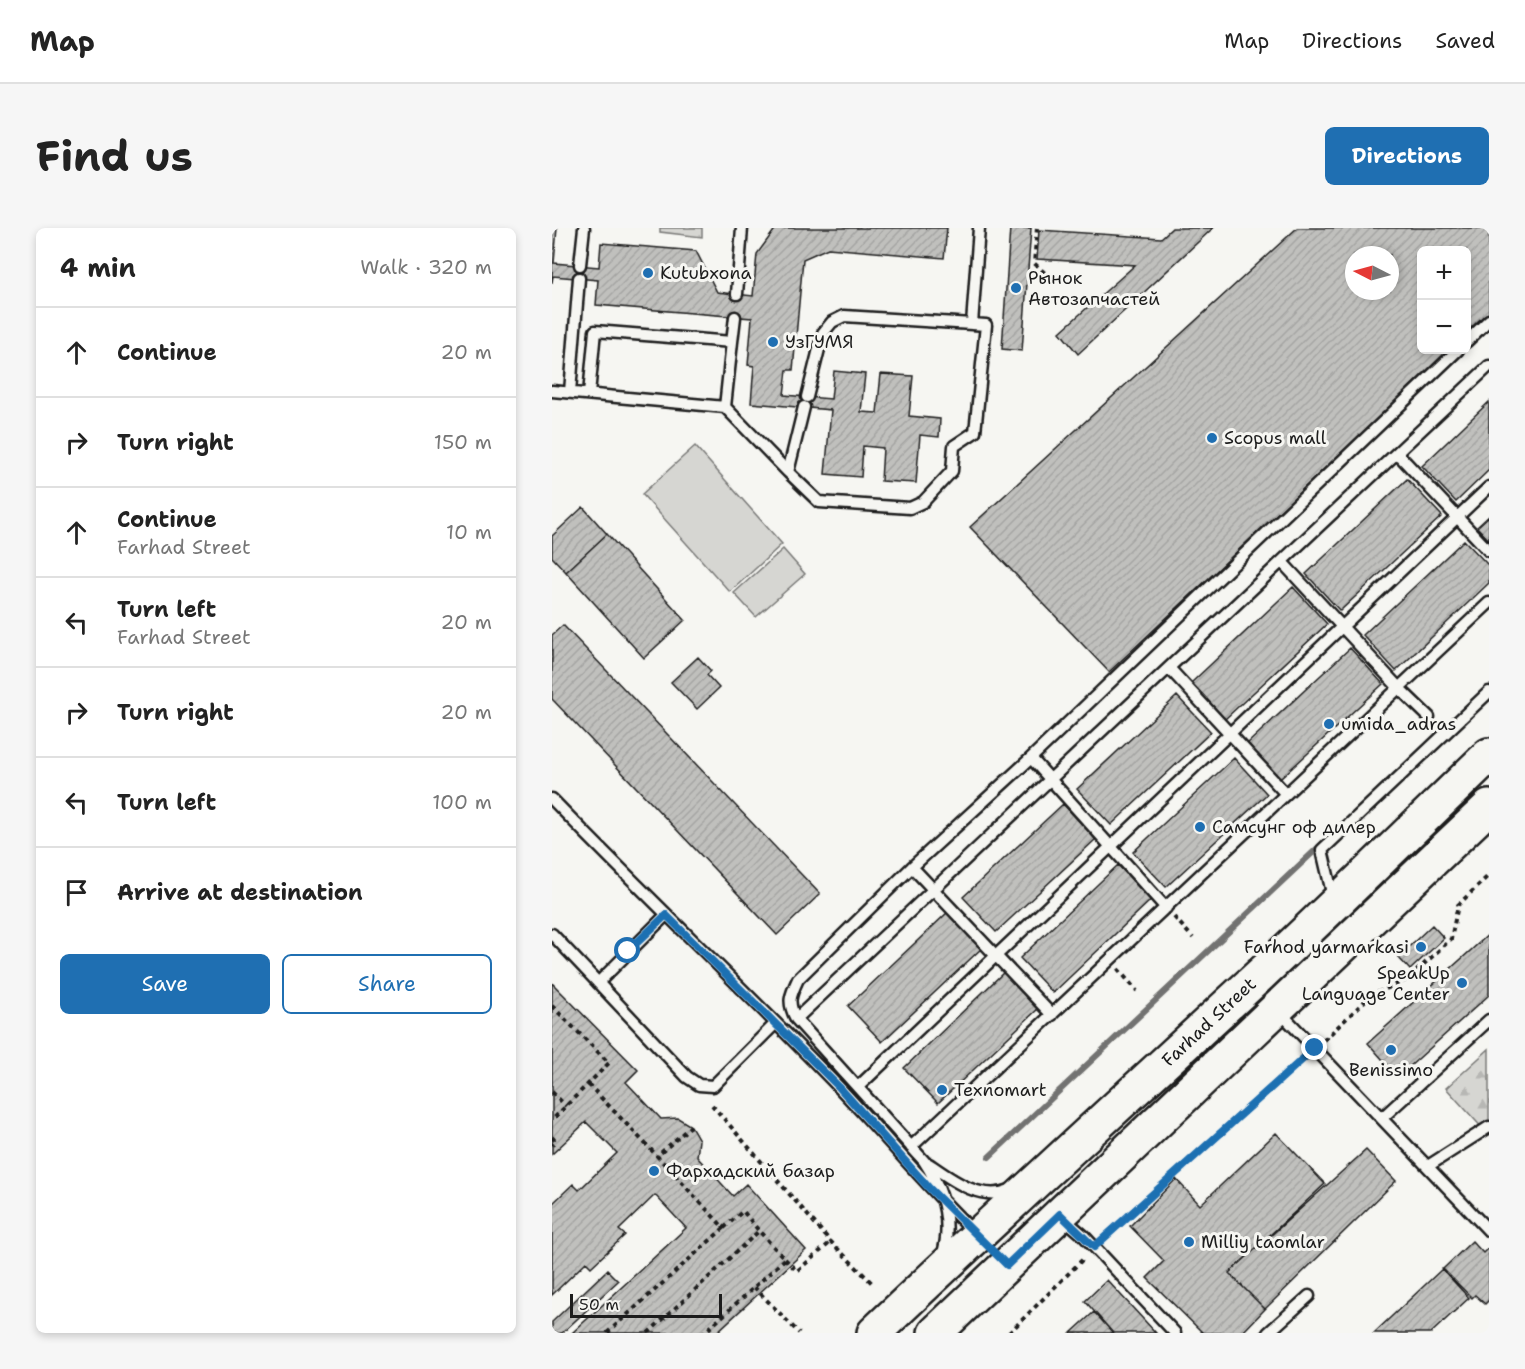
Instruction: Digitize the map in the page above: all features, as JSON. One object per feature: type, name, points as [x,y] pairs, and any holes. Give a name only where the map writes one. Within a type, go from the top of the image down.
[{"type":"main road","name":"Farhad Street","points":[[874,1333],[977,1235],[1042,1178],[1489,755]]},
{"type":"main road","name":"Farhad Street","points":[[934,1333],[1489,807]]},
{"type":"main road","points":[[977,1235],[1007,1265]]},
{"type":"lane","points":[[580,265],[584,228]]},
{"type":"lane","points":[[737,294],[742,228]]},
{"type":"lane","points":[[972,324],[979,228]]},
{"type":"lane","points":[[570,392],[579,278]]},
{"type":"lane","points":[[552,391],[725,406],[788,472],[819,502],[910,508],[922,502],[952,471],[954,446],[975,432],[986,326],[844,316],[832,322],[823,333],[788,472]]},
{"type":"lane","points":[[725,406],[735,317]]},
{"type":"lane","points":[[1471,338],[1489,320]]},
{"type":"lane","points":[[589,394],[595,331],[732,342]]},
{"type":"lane","points":[[933,1277],[943,1254],[947,1231],[944,1203],[937,1181],[924,1161],[796,1019],[789,1006],[791,992],[798,979],[912,867],[1031,758],[1454,354]]},
{"type":"lane","points":[[796,1019],[1489,366]]},
{"type":"lane","points":[[1397,453],[1489,550]]},
{"type":"lane","points":[[858,1087],[1489,487]]},
{"type":"lane","points":[[1282,562],[1399,688],[1429,717]]},
{"type":"lane","points":[[911,1147],[1489,603]]},
{"type":"lane","points":[[1169,668],[1231,732],[1286,795]]},
{"type":"lane","points":[[1334,903],[1322,850],[1489,692]]},
{"type":"lane","points":[[1031,758],[1166,908]]},
{"type":"lane","points":[[552,800],[839,1087],[944,1203],[977,1235]]},
{"type":"lane","points":[[912,867],[1052,1015]]},
{"type":"lane","points":[[598,982],[666,915]]},
{"type":"lane","points":[[552,934],[687,1077],[699,1085],[713,1086],[776,1023]]},
{"type":"lane","points":[[1277,1009],[1489,1231]]},
{"type":"lane","points":[[1382,1118],[1489,1020]]},
{"type":"lane","points":[[1428,1166],[1489,1127]]},
{"type":"lane","points":[[924,1161],[947,1176],[985,1194],[1000,1194],[1042,1178]]},
{"type":"lane","points":[[1060,1214],[1175,1333]]},
{"type":"lane","points":[[1268,1333],[1309,1296]]},
{"type":"path","points":[[1036,228],[1034,263],[1048,276]]},
{"type":"path","points":[[1010,1333],[1094,1247],[1370,996],[1408,979],[1451,939],[1458,905],[1489,875]]},
{"type":"path","points":[[1166,908],[1193,938]]},
{"type":"path","points":[[1110,960],[1137,991]]},
{"type":"path","points":[[552,1006],[609,1064],[552,1120]]},
{"type":"path","points":[[588,1084],[724,1228]]},
{"type":"path","points":[[552,1092],[566,1106]]},
{"type":"path","points":[[712,1105],[831,1242],[873,1284]]},
{"type":"path","points":[[657,1156],[691,1126]]},
{"type":"path","points":[[552,1137],[556,1142],[552,1145]]},
{"type":"path","points":[[608,1333],[743,1211],[797,1271],[831,1242]]},
{"type":"path","points":[[648,1333],[759,1231]]},
{"type":"path","points":[[704,1333],[785,1259]]},
{"type":"path","points":[[754,1287],[799,1333]]},
{"type":"green space","points":[[660,228],[702,228],[702,237],[660,232]]},
{"type":"green space","points":[[695,446],[782,544],[730,592],[642,494]]},
{"type":"green space","points":[[783,549],[805,574],[756,617],[734,593]]},
{"type":"green space","points":[[1489,1049],[1489,1128],[1485,1131],[1446,1088]]},
{"type":"building","name":"УзГУМЯ","points":[[552,228],[557,228],[554,263],[599,267],[601,243],[696,251],[717,292],[753,296],[757,254],[776,228],[947,228],[944,258],[828,248],[803,259],[793,370],[787,370],[784,395],[831,399],[834,371],[865,374],[861,412],[877,413],[881,374],[913,376],[909,416],[940,419],[939,437],[920,435],[916,483],[881,481],[883,448],[863,446],[861,477],[825,474],[831,410],[751,403],[754,366],[748,365],[752,318],[596,305],[598,280],[553,276],[552,283]]},
{"type":"building","name":"Рынок Автозапчастей","points":[[1010,228],[1031,228],[1022,351],[1002,349]]},
{"type":"building","points":[[1172,228],[1213,228],[1078,354],[1060,332],[1135,265],[1037,259],[1039,230],[1161,238]]},
{"type":"building","name":"Scopus mall","points":[[1297,228],[1489,228],[1489,313],[1471,330],[1471,246],[1417,246],[1417,354],[1447,354],[1109,672],[970,527]]},
{"type":"building","points":[[1489,402],[1489,470],[1456,502],[1422,466]]},
{"type":"building","points":[[1407,479],[1442,516],[1340,611],[1306,574]]},
{"type":"building","points":[[583,507],[607,534],[566,572],[552,557],[552,536]]},
{"type":"building","points":[[1489,516],[1489,540],[1477,527]]},
{"type":"building","points":[[607,534],[685,620],[644,658],[566,572]]},
{"type":"building","points":[[1464,540],[1489,566],[1489,583],[1396,671],[1363,635]]},
{"type":"building","points":[[1293,587],[1327,624],[1225,719],[1191,683]]},
{"type":"building","points":[[563,625],[820,894],[777,935],[552,699],[552,635]]},
{"type":"building","points":[[1350,648],[1383,684],[1280,779],[1247,744]]},
{"type":"building","points":[[698,657],[711,671],[707,675],[719,688],[697,709],[671,682]]},
{"type":"building","points":[[1177,696],[1211,732],[1111,825],[1077,789]]},
{"type":"building","points":[[1234,758],[1267,794],[1166,887],[1133,852]]},
{"type":"building","points":[[1063,804],[1096,839],[996,932],[963,897]]},
{"type":"building","points":[[1118,865],[1151,900],[1053,993],[1020,958]]},
{"type":"building","points":[[949,911],[983,947],[882,1042],[848,1006]]},
{"type":"building","name":"Farhod yarmarkasi","points":[[1432,925],[1444,938],[1410,970],[1398,957]]},
{"type":"building","points":[[1489,934],[1489,995],[1398,1077],[1368,1043]]},
{"type":"building","points":[[1005,971],[1039,1008],[938,1103],[904,1068]]},
{"type":"building","name":"Фархадский базар","points":[[552,983],[638,1070],[626,1082],[661,1119],[678,1118],[691,1126],[699,1140],[697,1157],[733,1196],[746,1184],[806,1250],[716,1333],[572,1333],[686,1228],[655,1195],[619,1230],[625,1235],[591,1267],[586,1262],[552,1295],[552,1204],[573,1184],[579,1190],[617,1153],[586,1122],[552,1154]]},
{"type":"building","points":[[1276,1133],[1325,1184],[1229,1273],[1265,1309],[1242,1333],[1203,1333],[1147,1278],[1164,1261],[1130,1226],[1176,1179],[1200,1205]]},
{"type":"building","points":[[1366,1150],[1396,1181],[1265,1309],[1229,1273]]},
{"type":"building","points":[[1472,1241],[1483,1253],[1487,1249],[1489,1251],[1489,1300],[1485,1304],[1475,1295],[1472,1298],[1443,1269]]},
{"type":"building","points":[[1442,1269],[1469,1298],[1431,1333],[1374,1333]]},
{"type":"building","points":[[607,1270],[618,1281],[562,1333],[552,1333],[552,1322]]},
{"type":"building","points":[[1107,1280],[1156,1333],[1113,1333],[1085,1301]]},
{"type":"building","points":[[1094,1312],[1113,1333],[1071,1333]]},
{"type":"waterway","points":[[989,1157],[1323,843]]},
{"type":"place","name":"Kutubxona","points":[[648,273]]},
{"type":"place","name":"Рынок Автозапчастей","points":[[1016,288]]},
{"type":"place","name":"УзГУМЯ","points":[[773,342]]},
{"type":"place","name":"Scopus mall","points":[[1212,438]]},
{"type":"place","name":"umida_adras","points":[[1329,724]]},
{"type":"place","name":"Самсунг оф дилер","points":[[1200,827]]},
{"type":"place","name":"Farhod yarmarkasi","points":[[1421,947]]},
{"type":"place","name":"SpeakUp Language Center","points":[[1462,983]]},
{"type":"place","name":"Benissimo","points":[[1391,1050]]},
{"type":"place","name":"Texnomart","points":[[942,1090]]},
{"type":"place","name":"Фархадский базар","points":[[654,1171]]},
{"type":"place","name":"Milliy taomlar","points":[[1189,1242]]},
{"type":"route","points":[[628,951],[666,915],[839,1087],[928,1187],[1007,1265],[1060,1214],[1094,1247],[1315,1048]]}]
